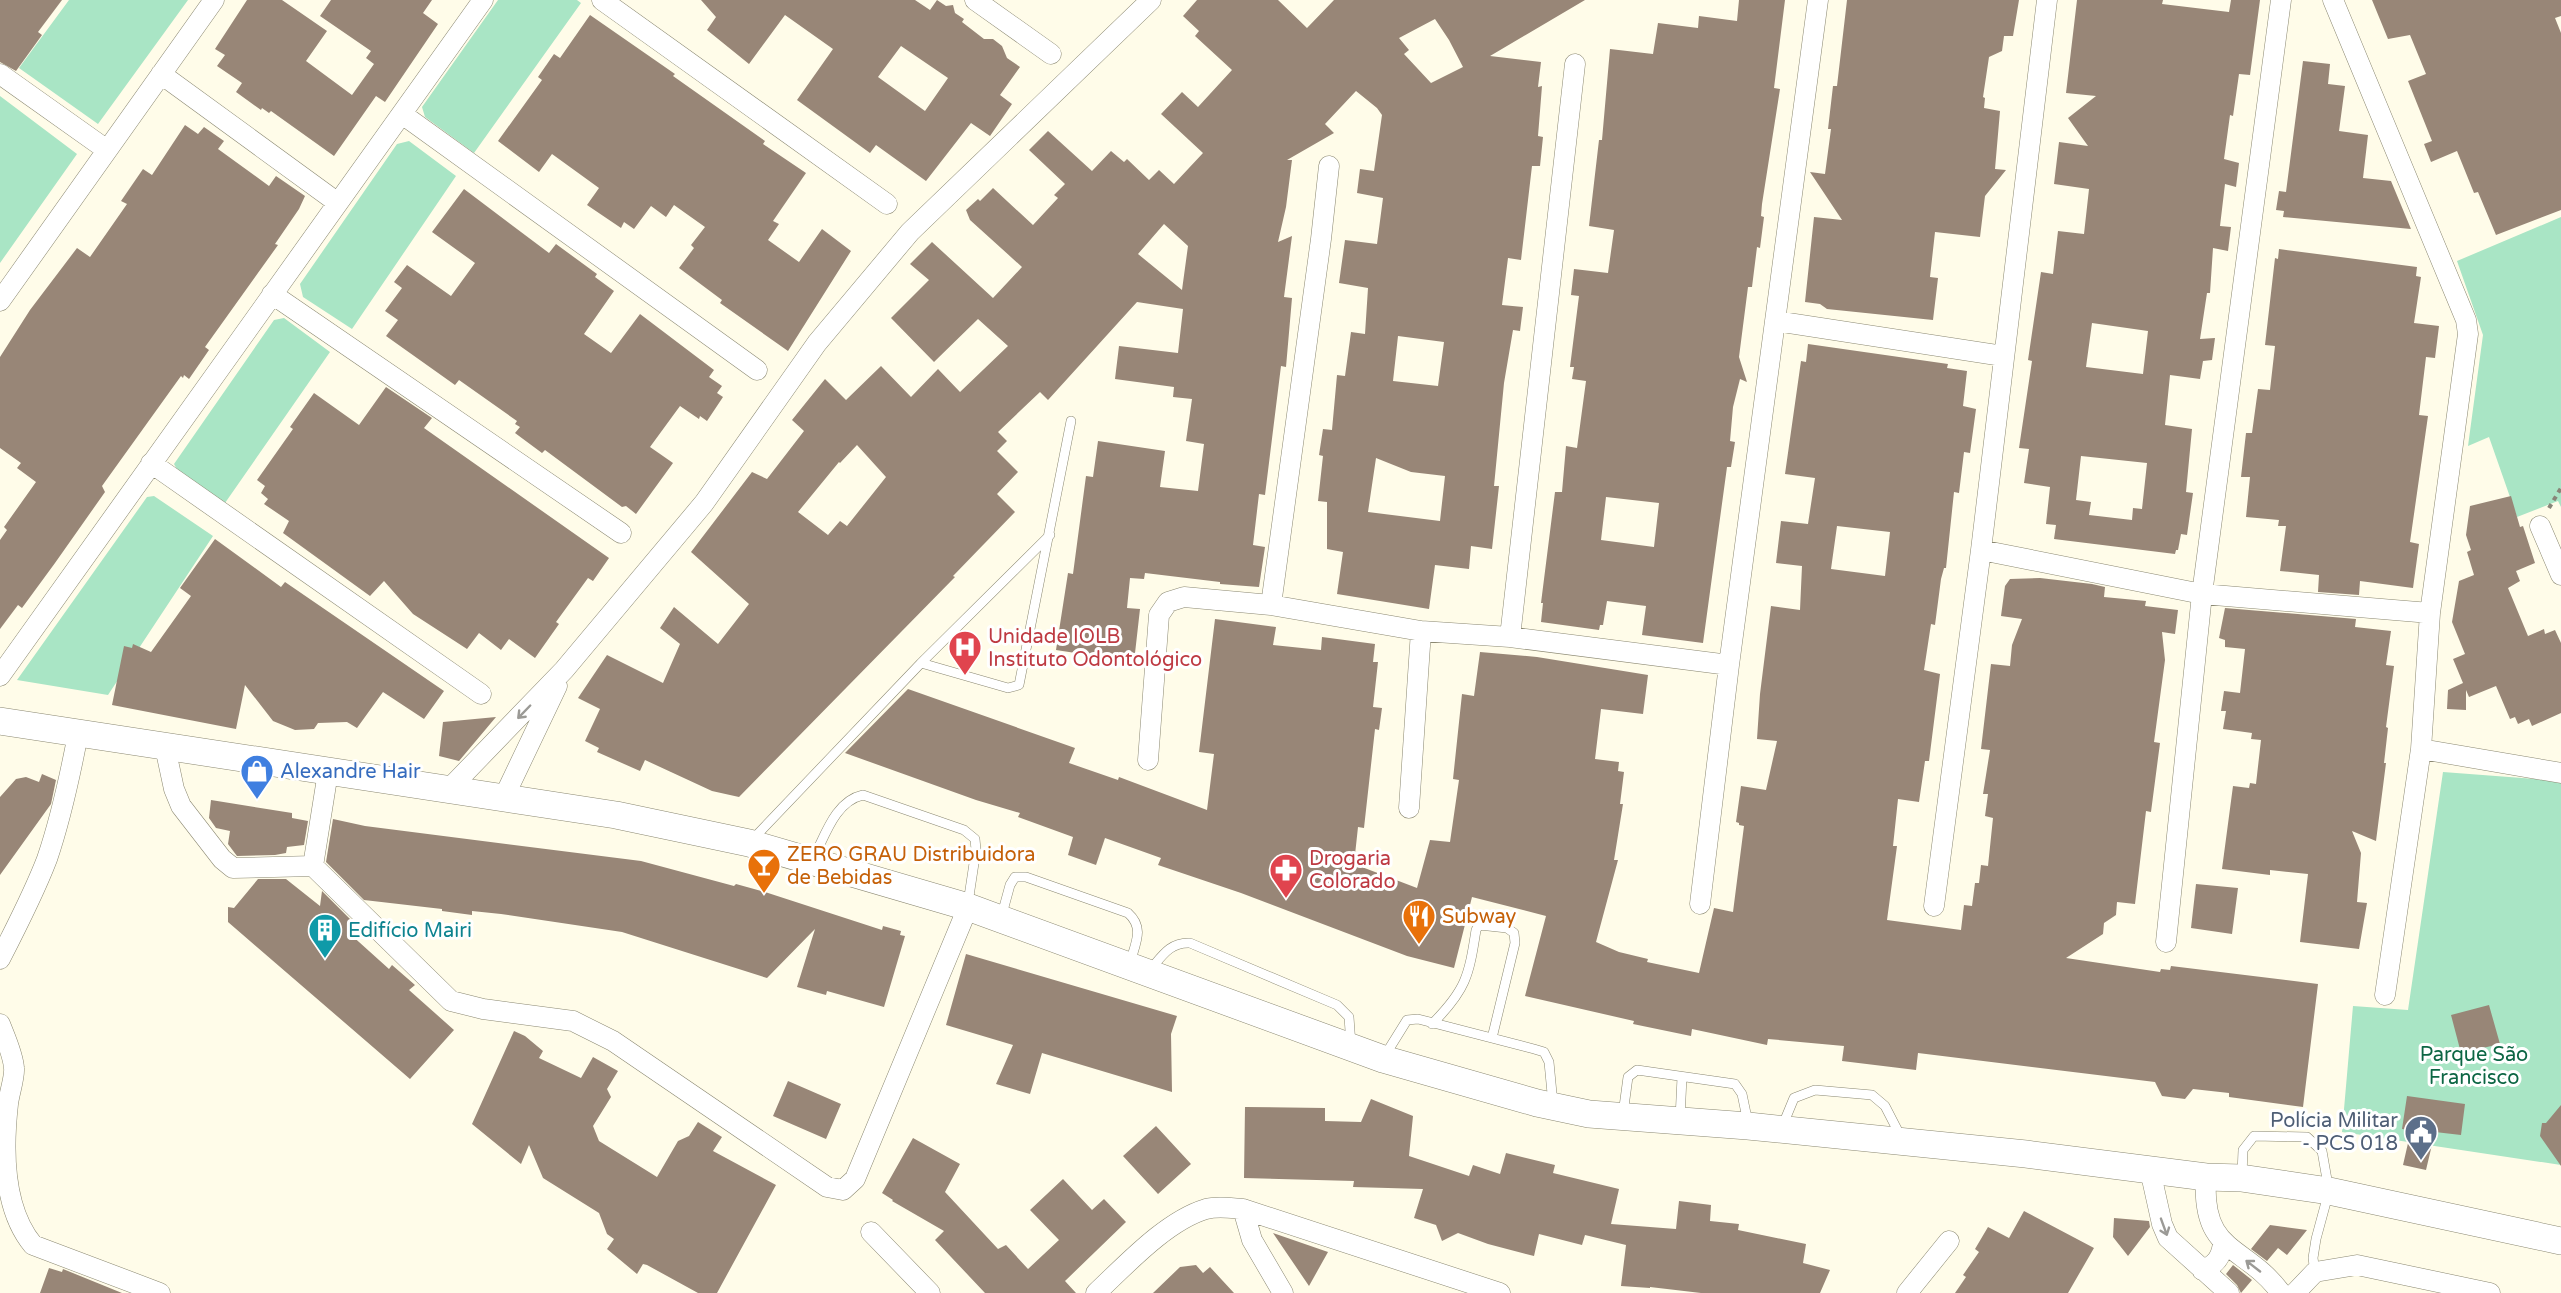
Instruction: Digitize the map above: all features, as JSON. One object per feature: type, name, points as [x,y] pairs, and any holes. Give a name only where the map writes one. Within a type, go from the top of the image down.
[{"type":"street","points":[[0,301],[214,0]]},
{"type":"street","points":[[0,676],[483,0]]},
{"type":"street","points":[[602,0],[887,204]]},
{"type":"street","points":[[975,0],[1051,54]]},
{"type":"street","points":[[450,788],[564,670],[704,503],[817,343],[910,232],[1151,0]]},
{"type":"street","points":[[1700,904],[1729,665],[1818,0]]},
{"type":"street","points":[[1934,906],[1981,550],[2046,0]]},
{"type":"street","points":[[2166,942],[2202,594],[2281,0]]},
{"type":"street","points":[[2333,0],[2466,320],[2468,334],[2430,613],[2421,748],[2385,995]]},
{"type":"street","points":[[1510,637],[1575,64]]},
{"type":"street","points":[[0,74],[107,150]]},
{"type":"street","points":[[161,74],[338,203]]},
{"type":"street","points":[[402,114],[757,370]]},
{"type":"street","points":[[1271,605],[1329,166]]},
{"type":"street","points":[[272,294],[621,533]]},
{"type":"street","points":[[1775,321],[2003,356]]},
{"type":"street","points":[[151,463],[481,694]]},
{"type":"street","points":[[2540,526],[2561,575]]},
{"type":"street","points":[[1981,550],[2202,594],[2430,613]]},
{"type":"street","points":[[1148,760],[1159,615],[1168,602],[1184,597],[1271,605],[1421,631],[1510,637],[1729,665]]},
{"type":"street","points":[[1409,808],[1421,631]]},
{"type":"street","points":[[504,797],[564,670]]},
{"type":"street","points":[[0,721],[616,814],[749,843],[968,907],[1383,1059],[1457,1082],[1554,1106],[1623,1117],[1781,1129],[2026,1154],[2206,1177],[2241,1178],[2330,1191],[2561,1241]]},
{"type":"street","points":[[0,959],[46,859],[64,803],[78,734]]},
{"type":"street","points":[[165,747],[174,789],[181,806],[222,859],[233,868],[312,866],[451,1000],[483,1009],[573,1021],[613,1041],[826,1187],[843,1190],[855,1179],[968,907]]},
{"type":"street","points":[[2421,748],[2561,773]]},
{"type":"street","points":[[312,866],[328,772]]},
{"type":"street","points":[[0,1024],[14,1069],[4,1135],[7,1174],[23,1233],[33,1245],[160,1293]]},
{"type":"street","points":[[2150,1170],[2162,1224],[2168,1238],[2229,1293]]},
{"type":"street","points":[[2206,1177],[2204,1199],[2215,1234],[2272,1281],[2281,1293]]},
{"type":"street","points":[[1096,1293],[1163,1234],[1205,1210],[1222,1207],[1243,1209],[1500,1293]]},
{"type":"street","points":[[1243,1209],[1252,1240],[1284,1293]]},
{"type":"street","points":[[871,1232],[930,1293]]},
{"type":"street","points":[[1907,1293],[1949,1241]]},
{"type":"street","points":[[2202,1270],[2216,1262],[2223,1242]]},
{"type":"street","points":[[2295,1293],[2315,1272],[2357,1265],[2490,1293]]},
{"type":"lane","points":[[921,663],[1008,688],[1019,685],[1071,421]]},
{"type":"lane","points":[[749,843],[921,663],[1050,535]]},
{"type":"lane","points":[[812,861],[842,805],[852,797],[863,795],[964,831],[975,839],[976,850],[968,907]]},
{"type":"lane","points":[[1000,919],[1010,885],[1015,877],[1026,877],[1128,913],[1136,920],[1138,931],[1138,969]]},
{"type":"lane","points":[[1432,1024],[1460,993],[1469,972],[1476,930],[1479,925],[1507,928],[1514,933],[1515,943],[1492,1038]]},
{"type":"lane","points":[[1138,969],[1170,947],[1180,942],[1190,943],[1337,1005],[1349,1017],[1351,1047]]},
{"type":"lane","points":[[1383,1059],[1407,1020],[1418,1019],[1544,1052],[1549,1062],[1554,1106]]},
{"type":"lane","points":[[1623,1117],[1628,1077],[1637,1070],[1735,1084],[1742,1094],[1748,1126]]},
{"type":"lane","points":[[1680,1121],[1682,1077]]},
{"type":"lane","points":[[1781,1129],[1794,1098],[1815,1090],[1872,1095],[1885,1106],[1903,1142]]},
{"type":"lane","points":[[2241,1178],[2243,1150],[2254,1136],[2307,1137],[2322,1151],[2330,1191],[2314,1248],[2315,1272]]},
{"type":"green space","points":[[69,0],[188,0],[98,124],[19,68]]},
{"type":"green space","points":[[498,0],[577,0],[581,3],[474,153],[425,117],[422,107]]},
{"type":"green space","points":[[0,96],[77,154],[0,263]]},
{"type":"green space","points":[[409,141],[456,176],[352,329],[303,297],[300,284],[397,144]]},
{"type":"green space","points":[[2561,217],[2561,507],[2558,501],[2517,517],[2489,437],[2468,446],[2483,335],[2457,261]]},
{"type":"green space","points":[[284,318],[330,352],[225,503],[179,473],[174,464],[274,320]]},
{"type":"green space","points":[[154,496],[213,536],[108,695],[17,680],[147,497]]},
{"type":"green space","name":"Parque São Francisco","points":[[2443,772],[2561,781],[2561,1165],[2342,1132],[2353,1006],[2408,1010]]},
{"type":"building","points":[[0,0],[62,0],[38,32],[42,35],[16,71],[0,62]]},
{"type":"building","points":[[247,0],[282,0],[327,31],[306,61],[352,95],[374,64],[366,58],[371,51],[320,16],[331,0],[432,0],[423,13],[438,24],[385,102],[376,96],[334,156],[271,111],[269,113],[262,108],[261,110],[236,92],[242,83],[217,66],[225,55],[215,49]]},
{"type":"building","points":[[701,0],[915,0],[930,10],[937,0],[946,6],[953,5],[955,13],[964,19],[962,22],[984,39],[993,39],[1002,46],[1007,58],[1020,67],[1000,95],[1012,104],[990,136],[971,123],[926,181],[876,145],[870,153],[797,100],[833,49],[785,15],[749,64],[707,30],[716,17]],"holes":[[[901,46],[948,78],[925,111],[878,77]]]},
{"type":"building","points":[[1197,0],[1278,0],[1307,28],[1334,0],[1585,0],[1490,56],[1541,62],[1538,87],[1542,86],[1538,136],[1543,137],[1540,166],[1532,166],[1521,260],[1508,258],[1502,305],[1523,307],[1520,331],[1513,330],[1504,383],[1494,486],[1499,486],[1492,549],[1471,546],[1469,569],[1435,565],[1429,609],[1337,594],[1343,552],[1327,549],[1327,502],[1318,501],[1323,456],[1319,455],[1323,429],[1332,430],[1337,375],[1345,376],[1351,332],[1365,334],[1368,288],[1339,283],[1345,240],[1377,244],[1383,198],[1357,193],[1360,169],[1374,171],[1382,115],[1356,91],[1325,124],[1334,133],[1287,160],[1292,160],[1286,207],[1278,242],[1292,236],[1284,297],[1292,298],[1286,367],[1281,366],[1265,495],[1259,494],[1253,545],[1265,547],[1259,587],[1145,573],[1144,579],[1130,578],[1127,608],[1140,609],[1134,662],[1056,650],[1068,573],[1073,574],[1086,476],[1093,477],[1098,441],[1165,451],[1160,487],[1198,491],[1204,444],[1186,441],[1192,399],[1173,397],[1174,387],[1115,379],[1119,346],[1178,353],[1183,309],[1137,302],[1048,400],[1040,392],[998,432],[1007,441],[997,451],[1018,472],[997,494],[1015,512],[953,576],[955,577],[739,797],[712,791],[645,760],[640,771],[597,752],[599,748],[585,741],[600,709],[578,698],[607,655],[663,683],[680,644],[660,628],[674,607],[718,644],[749,604],[691,552],[752,472],[767,479],[804,431],[792,420],[825,379],[846,400],[881,366],[911,397],[938,369],[960,392],[1008,346],[978,319],[934,362],[891,318],[929,280],[910,264],[932,242],[993,298],[1022,267],[970,220],[966,210],[978,199],[980,201],[993,188],[1033,225],[1058,198],[1054,195],[1065,184],[1029,150],[1048,131],[1092,171],[1111,151],[1124,162],[1127,159],[1149,180],[1159,170],[1174,184],[1203,153],[1161,114],[1182,92],[1198,107],[1232,70],[1195,36],[1199,31],[1183,16]],"holes":[[[1435,19],[1463,67],[1431,83],[1404,54],[1409,50],[1399,38]],[[1164,224],[1188,246],[1182,290],[1138,254]],[[1398,336],[1444,342],[1438,386],[1393,381]],[[857,445],[886,477],[847,526],[840,521],[828,535],[798,512],[839,462]],[[1376,458],[1411,472],[1445,476],[1440,521],[1368,512]]]},
{"type":"building","points":[[1739,0],[1785,0],[1774,88],[1780,89],[1762,204],[1761,216],[1764,217],[1760,248],[1757,247],[1752,287],[1748,287],[1739,357],[1747,382],[1740,379],[1733,407],[1730,441],[1735,442],[1731,467],[1727,467],[1703,643],[1642,635],[1646,606],[1607,601],[1603,625],[1600,625],[1599,630],[1541,622],[1543,603],[1541,603],[1555,492],[1562,492],[1566,446],[1577,448],[1586,381],[1572,379],[1574,367],[1570,367],[1579,296],[1571,295],[1574,269],[1608,273],[1614,230],[1589,226],[1599,140],[1602,140],[1610,49],[1653,54],[1658,23],[1698,28],[1699,16],[1737,21]],"holes":[[[1606,497],[1659,503],[1654,547],[1601,540]]]},
{"type":"building","points":[[1847,0],[2019,0],[2013,36],[2004,36],[2002,51],[1989,57],[1983,97],[1985,98],[1984,108],[2000,111],[1995,169],[2006,170],[1985,196],[1980,237],[1935,232],[1930,277],[1938,278],[1933,320],[1827,309],[1820,304],[1805,302],[1814,217],[1842,220],[1810,172],[1825,174],[1831,129],[1828,129],[1833,86],[1837,86]]},
{"type":"building","points":[[2077,0],[2163,0],[2162,4],[2229,12],[2231,0],[2260,0],[2250,75],[2239,74],[2224,159],[2239,163],[2236,187],[2225,184],[2220,226],[2231,227],[2228,251],[2213,248],[2210,293],[2207,293],[2200,339],[2215,338],[2212,360],[2203,361],[2200,379],[2170,375],[2165,425],[2192,429],[2186,492],[2193,493],[2187,535],[2181,534],[2175,554],[2054,539],[2056,525],[2046,524],[2050,487],[2024,483],[2029,449],[2019,448],[2032,361],[2028,360],[2041,272],[2053,274],[2058,231],[2084,234],[2089,189],[2054,184],[2059,142],[2088,146],[2068,118],[2096,96],[2066,93]],"holes":[[[2092,323],[2148,331],[2143,374],[2086,367]],[[2081,456],[2147,463],[2142,509],[2133,508],[2132,520],[2089,515],[2091,502],[2076,500]]]},
{"type":"building","points":[[2372,0],[2561,0],[2561,16],[2555,18],[2561,33],[2561,210],[2496,235],[2478,192],[2474,193],[2457,151],[2431,162],[2424,144],[2432,141],[2408,81],[2426,74],[2410,35],[2388,39]]},
{"type":"building","points":[[590,15],[675,74],[673,76],[765,141],[763,144],[806,173],[773,221],[779,224],[768,240],[799,262],[822,229],[851,251],[788,351],[720,303],[722,300],[679,268],[694,248],[691,245],[705,227],[674,205],[666,217],[651,206],[634,229],[624,222],[621,228],[587,205],[599,188],[552,154],[539,172],[498,141],[542,80],[538,77],[554,54],[560,58]]},
{"type":"building","points":[[2303,61],[2330,64],[2328,84],[2345,86],[2339,131],[2368,135],[2363,178],[2391,181],[2411,229],[2283,217],[2284,211],[2276,210],[2279,191],[2286,192]]},
{"type":"building","points":[[185,125],[198,134],[204,127],[224,141],[218,149],[269,186],[276,176],[305,196],[299,209],[275,244],[278,245],[205,347],[209,350],[189,379],[184,375],[183,378],[181,376],[102,486],[105,492],[55,563],[22,608],[18,605],[0,629],[0,540],[7,530],[4,527],[36,482],[17,468],[21,463],[0,448],[0,357],[30,310],[77,248],[90,257],[127,204],[121,201],[143,169],[152,175]]},
{"type":"building","points":[[464,189],[549,253],[556,244],[597,274],[595,277],[614,291],[584,334],[611,353],[640,314],[714,370],[709,377],[722,386],[717,393],[723,397],[707,421],[700,416],[699,419],[680,406],[650,447],[673,463],[636,514],[626,506],[622,507],[545,450],[542,453],[515,433],[520,427],[515,424],[517,421],[459,380],[455,385],[386,336],[398,320],[385,311],[402,288],[394,282],[407,265],[451,296],[475,263],[432,232]]},
{"type":"building","points":[[2279,249],[2417,267],[2416,276],[2421,277],[2414,323],[2439,326],[2435,358],[2426,357],[2419,415],[2428,416],[2410,542],[2419,544],[2413,588],[2360,581],[2359,595],[2318,592],[2319,575],[2280,571],[2286,526],[2278,526],[2279,520],[2246,517],[2250,477],[2241,477],[2246,433],[2252,433],[2258,389],[2270,390],[2275,346],[2265,345],[2275,258],[2278,259]]},
{"type":"building","points":[[1808,344],[1948,364],[1947,368],[1967,371],[1963,406],[1976,409],[1970,453],[1964,452],[1959,493],[1954,492],[1946,568],[1944,568],[1941,579],[1935,625],[1931,624],[1924,670],[1940,674],[1929,761],[1925,761],[1919,802],[1898,799],[1893,846],[1897,846],[1887,920],[1961,930],[1964,905],[1972,906],[1975,883],[1979,883],[1981,865],[1988,866],[1993,818],[1985,816],[1988,794],[1983,794],[1990,750],[1981,749],[1991,664],[2010,666],[2012,645],[2022,619],[2001,616],[2005,586],[2010,579],[2040,578],[2092,584],[2105,587],[2104,597],[2146,601],[2145,606],[2178,610],[2175,634],[2162,632],[2165,660],[2154,742],[2160,743],[2151,812],[2146,811],[2135,904],[2117,902],[2116,915],[2104,923],[2103,934],[2066,958],[2160,972],[2161,969],[2170,970],[2171,966],[2318,984],[2303,1107],[2229,1097],[2229,1093],[2193,1089],[2185,1099],[2162,1096],[2155,1082],[1918,1053],[1916,1070],[1842,1061],[1844,1046],[1768,1039],[1767,1045],[1692,1029],[1691,1036],[1633,1024],[1634,1021],[1525,996],[1546,916],[1472,897],[1454,968],[1407,956],[1241,893],[1158,865],[1161,858],[1105,838],[1096,865],[1068,855],[1073,837],[1018,817],[1020,813],[976,800],[845,753],[908,689],[1075,748],[1069,763],[1118,780],[1119,777],[1207,810],[1214,754],[1199,752],[1215,619],[1276,627],[1273,645],[1321,650],[1322,637],[1375,644],[1373,662],[1378,662],[1373,707],[1382,708],[1379,730],[1375,729],[1364,828],[1358,827],[1354,864],[1417,888],[1430,840],[1450,842],[1459,780],[1453,779],[1462,694],[1474,696],[1480,652],[1537,657],[1648,675],[1643,714],[1601,709],[1595,759],[1619,762],[1618,771],[1624,772],[1620,804],[1623,804],[1614,860],[1618,860],[1596,942],[1619,952],[1648,959],[1647,962],[1699,973],[1714,908],[1733,912],[1744,826],[1736,822],[1741,786],[1766,790],[1777,741],[1757,739],[1771,606],[1800,610],[1802,566],[1776,563],[1781,521],[1808,524],[1815,478],[1785,474],[1801,361],[1806,362]],"holes":[[[1837,526],[1890,532],[1885,576],[1831,569]]]},
{"type":"building","points":[[386,387],[432,418],[424,428],[609,558],[593,581],[588,578],[556,622],[559,624],[535,658],[509,639],[501,650],[479,633],[467,649],[413,614],[384,581],[370,596],[283,533],[289,521],[264,504],[268,499],[261,493],[265,486],[257,480],[293,429],[290,427],[314,393],[359,425]]},
{"type":"building","points":[[2511,496],[2520,527],[2523,526],[2535,563],[2516,571],[2520,581],[2508,588],[2528,636],[2544,629],[2545,634],[2555,630],[2561,643],[2561,713],[2532,726],[2529,719],[2518,724],[2515,717],[2510,719],[2496,686],[2469,697],[2466,690],[2466,710],[2447,709],[2448,690],[2463,683],[2453,659],[2465,654],[2452,622],[2459,581],[2474,575],[2467,552],[2471,550],[2466,535],[2470,506]]},
{"type":"building","points":[[215,539],[281,587],[285,582],[444,691],[424,719],[383,692],[357,728],[347,722],[318,723],[314,729],[295,730],[273,721],[245,685],[236,729],[112,705],[124,646],[132,648],[133,644],[151,652],[191,596],[180,588]]},
{"type":"building","points":[[2225,608],[2356,619],[2355,627],[2391,631],[2386,665],[2394,666],[2386,727],[2388,728],[2384,763],[2386,763],[2376,841],[2352,831],[2361,853],[2357,902],[2367,903],[2359,949],[2300,942],[2308,874],[2270,870],[2270,875],[2222,869],[2233,786],[2249,788],[2250,783],[2256,784],[2261,740],[2251,739],[2252,733],[2223,729],[2226,711],[2221,711],[2224,691],[2240,693],[2245,649],[2225,647],[2225,640],[2219,638]]},
{"type":"building","points":[[496,717],[459,761],[439,756],[443,722]]},
{"type":"building","points":[[42,774],[56,780],[51,804],[0,875],[0,797],[16,779],[26,777],[39,782]]},
{"type":"building","points":[[211,800],[292,813],[292,818],[308,821],[304,845],[287,847],[286,853],[275,855],[237,856],[228,844],[230,831],[216,828],[209,818]]},
{"type":"building","points":[[333,819],[365,826],[641,861],[765,892],[882,930],[883,926],[901,931],[900,935],[905,936],[884,1007],[827,991],[826,995],[797,987],[815,929],[767,978],[622,932],[501,914],[472,911],[472,915],[442,911],[442,909],[364,900],[326,862]]},
{"type":"building","points":[[258,879],[286,879],[320,906],[322,891],[351,920],[349,933],[389,969],[392,965],[415,985],[409,990],[454,1030],[410,1079],[228,922],[228,907],[234,908]]},
{"type":"building","points":[[2196,884],[2238,888],[2232,934],[2191,928]]},
{"type":"building","points":[[966,954],[1177,1016],[1171,1034],[1172,1092],[1042,1053],[1030,1094],[996,1084],[1013,1045],[946,1025]]},
{"type":"building","points":[[2489,1005],[2500,1044],[2461,1053],[2451,1015]]},
{"type":"building","points":[[514,1031],[525,1036],[543,1051],[539,1058],[581,1078],[593,1057],[618,1071],[607,1089],[611,1097],[593,1126],[599,1141],[657,1177],[678,1141],[689,1136],[698,1122],[722,1137],[713,1151],[776,1185],[717,1293],[698,1293],[643,1264],[637,1274],[607,1249],[614,1239],[607,1234],[599,1213],[543,1178],[529,1145],[521,1164],[472,1124]]},
{"type":"building","points":[[788,1081],[841,1104],[826,1139],[773,1116]]},
{"type":"building","points":[[2407,1096],[2465,1104],[2461,1135],[2435,1132],[2426,1170],[2403,1165],[2411,1130],[2402,1129]]},
{"type":"building","points":[[1371,1099],[1413,1116],[1409,1156],[1469,1176],[1473,1165],[1500,1174],[1506,1153],[1555,1165],[1553,1173],[1619,1189],[1611,1224],[1676,1229],[1679,1201],[1711,1205],[1710,1221],[1739,1224],[1738,1230],[1806,1244],[1803,1263],[1830,1270],[1820,1293],[1701,1293],[1621,1286],[1626,1245],[1585,1235],[1582,1245],[1539,1234],[1534,1256],[1488,1244],[1458,1233],[1442,1241],[1436,1225],[1414,1218],[1423,1189],[1353,1187],[1354,1181],[1244,1178],[1245,1107],[1325,1108],[1325,1121],[1361,1122]]},
{"type":"building","points":[[2561,1105],[2561,1166],[2540,1136],[2542,1123],[2546,1123]]},
{"type":"building","points":[[1156,1126],[1191,1164],[1158,1194],[1123,1156]]},
{"type":"building","points":[[913,1138],[960,1164],[945,1192],[998,1249],[1006,1245],[1028,1269],[1059,1240],[1030,1210],[1063,1179],[1092,1210],[1104,1199],[1126,1222],[1065,1281],[1076,1293],[985,1293],[935,1240],[944,1231],[882,1193]]},
{"type":"building","points":[[2024,1211],[2094,1248],[2068,1293],[1955,1293],[1966,1277],[1963,1275],[1979,1252],[1975,1249],[1988,1227],[2009,1238]]},
{"type":"building","points":[[2114,1218],[2149,1221],[2150,1227],[2128,1256],[2113,1237]]},
{"type":"building","points":[[2270,1225],[2307,1230],[2287,1255],[2278,1248],[2267,1261],[2251,1249]]},
{"type":"building","points":[[1273,1233],[1328,1252],[1309,1286]]},
{"type":"building","points":[[1196,1265],[1203,1273],[1210,1267],[1234,1293],[1153,1293],[1180,1267]]},
{"type":"building","points":[[2233,1265],[2252,1280],[2241,1293],[2237,1285],[2226,1274]]},
{"type":"building","points":[[49,1268],[62,1272],[63,1269],[122,1293],[40,1293]]},
{"type":"place","name":"Unidade IOLB Instituto Odontológico","points":[[965,676]]},
{"type":"place","name":"Alexandre Hair","points":[[257,800]]},
{"type":"place","name":"ZERO GRAU Distribuidora de Bebidas","points":[[764,894]]},
{"type":"place","name":"Drogaria Colorado","points":[[1286,899]]},
{"type":"place","name":"Subway","points":[[1419,945]]},
{"type":"place","name":"Edifício Mairi","points":[[325,959]]},
{"type":"place","name":"Polícia Militar - PCS 018","points":[[2421,1161]]}]
